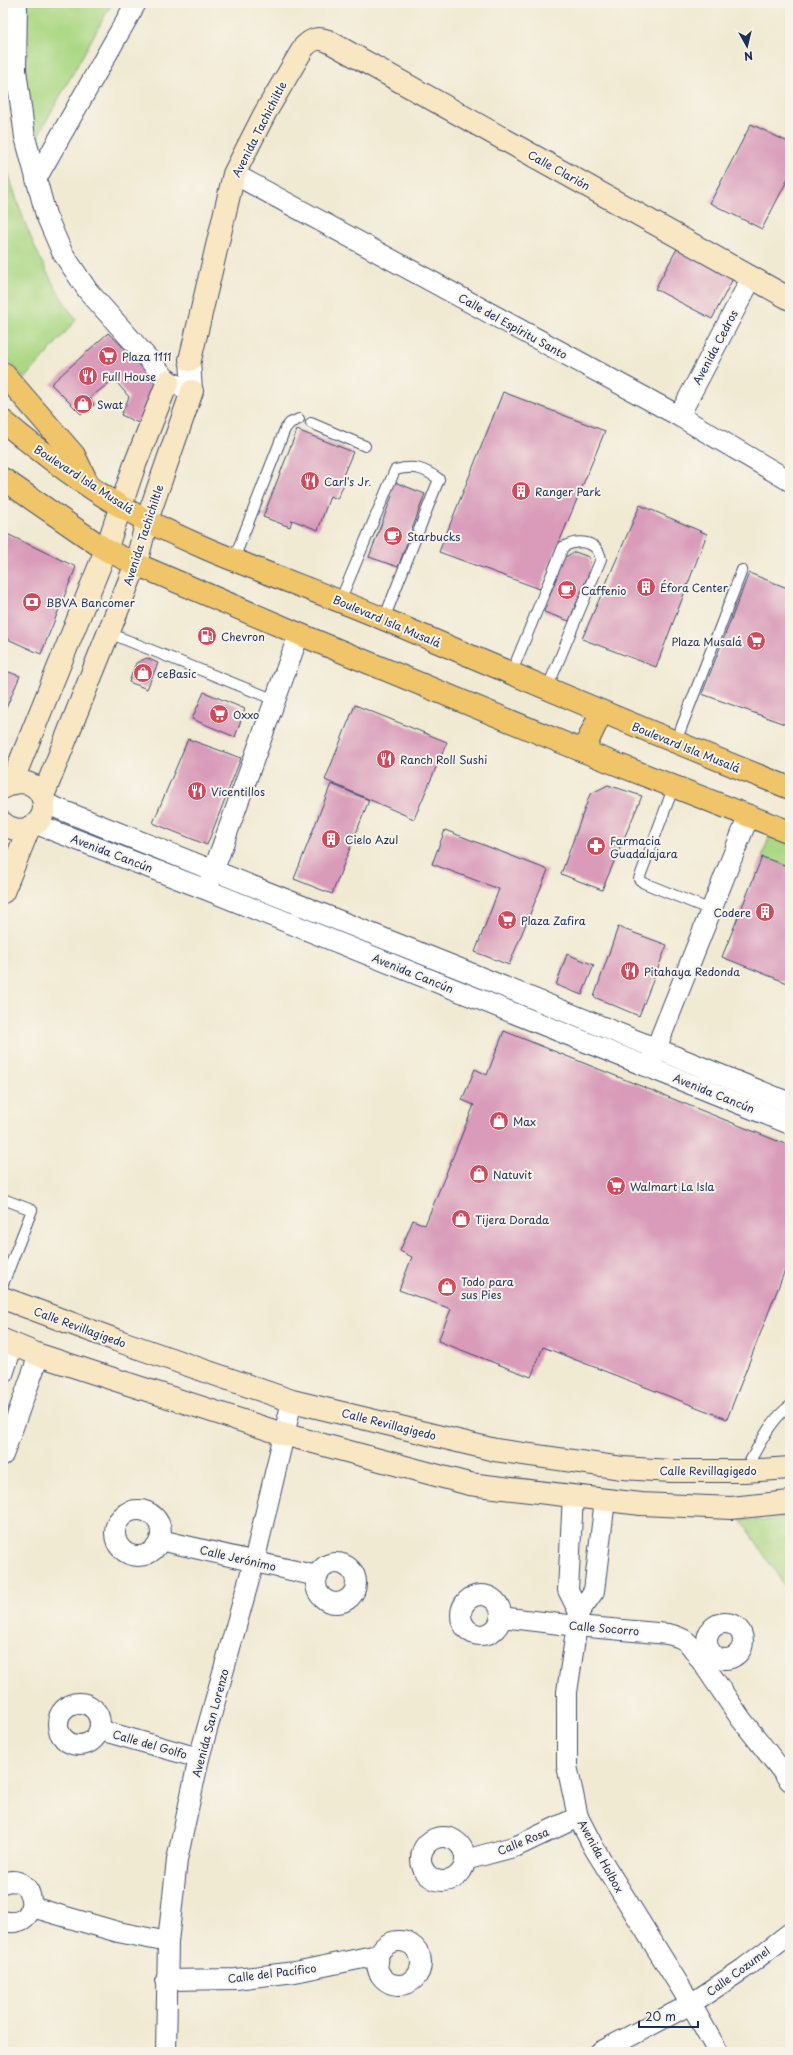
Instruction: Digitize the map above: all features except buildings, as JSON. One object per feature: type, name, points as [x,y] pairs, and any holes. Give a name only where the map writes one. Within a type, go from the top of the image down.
[{"type":"main road","points":[[3,373],[74,455],[88,485]]},
{"type":"main road","name":"Boulevard Isla Musalá","points":[[3,421],[32,445],[88,485],[120,506],[148,520],[234,559],[384,619],[675,744],[790,788]]},
{"type":"main road","points":[[3,479],[106,550],[136,564],[299,634],[583,751],[790,832]]},
{"type":"main road","points":[[583,751],[601,713]]},
{"type":"street","points":[[17,3],[16,70],[25,137],[46,215],[62,252],[88,291],[168,381],[192,391]]},
{"type":"street","points":[[36,179],[136,3]]},
{"type":"street","name":"Avenida Tachichiltle","points":[[33,826],[44,811],[43,800],[136,564],[148,520],[192,391],[190,360],[234,174],[265,113],[304,47],[311,40],[320,38],[328,41]]},
{"type":"street","name":"Calle Clarión","points":[[328,41],[790,299]]},
{"type":"street","name":"Calle del Espíritu Santo","points":[[234,174],[679,416],[790,481]]},
{"type":"street","name":"Avenida Cedros","points":[[679,416],[752,277]]},
{"type":"street","points":[[8,785],[106,550],[120,506],[168,381],[190,360]]},
{"type":"street","points":[[207,890],[299,634]]},
{"type":"street","points":[[8,785],[27,782],[34,785],[43,800]]},
{"type":"street","name":"Avenida Cancún","points":[[43,800],[214,870],[653,1058],[790,1124]]},
{"type":"street","points":[[653,1058],[749,816]]},
{"type":"street","points":[[3,823],[14,829],[33,826]]},
{"type":"street","points":[[3,892],[33,826]]},
{"type":"street","name":"Avenida Cancún","points":[[33,826],[653,1058],[790,1104]]},
{"type":"street","name":"Calle Revillagigedo","points":[[3,1298],[116,1340],[292,1401],[495,1450],[622,1468],[744,1472],[790,1468]]},
{"type":"street","points":[[3,1374],[8,1342],[39,1355],[283,1434],[469,1484],[640,1504],[731,1508],[790,1502]]},
{"type":"street","points":[[3,1455],[39,1355]]},
{"type":"street","name":"Avenida San Lorenzo","points":[[166,2052],[166,1980],[176,1860],[199,1758],[254,1562],[292,1401]]},
{"type":"street","points":[[573,1496],[568,1590],[578,1619]]},
{"type":"street","name":"Avenida Holbox","points":[[604,1500],[594,1591],[578,1619],[567,1692],[567,1766],[578,1816],[594,1848],[691,2004],[718,2052]]},
{"type":"street","name":"Calle Jerónimo","points":[[160,1540],[317,1576]]},
{"type":"street","name":"Calle Socorro","points":[[501,1617],[578,1619],[681,1637],[704,1653],[741,1719],[790,1782]]},
{"type":"street","name":"Calle del Golfo","points":[[100,1730],[199,1758]]},
{"type":"street","name":"Calle Rosa","points":[[465,1860],[517,1846],[578,1816]]},
{"type":"street","points":[[3,1883],[11,1881],[24,1886],[30,1894],[32,1907],[28,1915],[20,1921],[11,1923],[3,1921]]},
{"type":"street","points":[[32,1907],[118,1932],[168,1942]]},
{"type":"street","name":"Calle Cozumel","points":[[600,2052],[691,2004],[743,1969],[790,1933]]},
{"type":"street","name":"Calle del Pacífico","points":[[166,1980],[236,1979],[280,1974],[378,1955]]},
{"type":"lane","points":[[234,559],[285,429],[290,423],[299,419]]},
{"type":"lane","points":[[311,423],[364,446]]},
{"type":"lane","points":[[340,601],[395,470],[409,466],[428,471],[439,479],[384,619]]},
{"type":"lane","points":[[511,674],[563,547],[572,542],[583,541],[595,546],[600,552],[601,559],[547,689]]},
{"type":"lane","points":[[675,744],[742,570]]},
{"type":"lane","points":[[108,633],[275,700]]},
{"type":"lane","points":[[674,786],[639,879],[644,884],[711,910]]},
{"type":"lane","points":[[3,1199],[32,1210],[3,1284]]},
{"type":"lane","points":[[744,1472],[770,1428],[784,1410],[790,1406]]},
{"type":"green space","points":[[18,3],[112,3],[30,150]]},
{"type":"green space","points":[[3,153],[23,219],[41,261],[63,301],[76,320],[25,379],[3,354]]},
{"type":"green space","points":[[772,829],[790,836],[790,867],[762,857]]},
{"type":"green space","points":[[790,1516],[790,1594],[741,1520],[766,1520]]},
{"type":"place","name":"Plaza 1111","points":[[108,356]]},
{"type":"place","name":"Full House","points":[[88,376]]},
{"type":"place","name":"Swat","points":[[83,404]]},
{"type":"place","name":"Carl's Jr.","points":[[310,481]]},
{"type":"place","name":"Ranger Park","points":[[521,491]]},
{"type":"place","name":"Starbucks","points":[[393,536]]},
{"type":"place","name":"Éfora Center","points":[[646,587]]},
{"type":"place","name":"Caffenio","points":[[567,590]]},
{"type":"place","name":"BBVA Bancomer","points":[[32,602]]},
{"type":"place","name":"Chevron","points":[[207,636]]},
{"type":"place","name":"Plaza Musalá","points":[[756,641]]},
{"type":"place","name":"ceBasic","points":[[143,673]]},
{"type":"place","name":"Oxxo","points":[[219,714]]},
{"type":"place","name":"Ranch Roll Sushi","points":[[386,759]]},
{"type":"place","name":"Vicentillos","points":[[197,791]]},
{"type":"place","name":"Cielo Azul","points":[[331,839]]},
{"type":"place","name":"Farmacia Guadalajara","points":[[596,846]]},
{"type":"place","name":"Codere","points":[[765,912]]},
{"type":"place","name":"Plaza Zafira","points":[[507,920]]},
{"type":"place","name":"Pitahaya Redonda","points":[[630,971]]},
{"type":"place","name":"Max","points":[[499,1121]]},
{"type":"place","name":"Natuvit","points":[[479,1174]]},
{"type":"place","name":"Walmart La Isla","points":[[616,1186]]},
{"type":"place","name":"Tijera Dorada","points":[[461,1219]]},
{"type":"place","name":"Todo para sus Pies","points":[[447,1287]]}]
